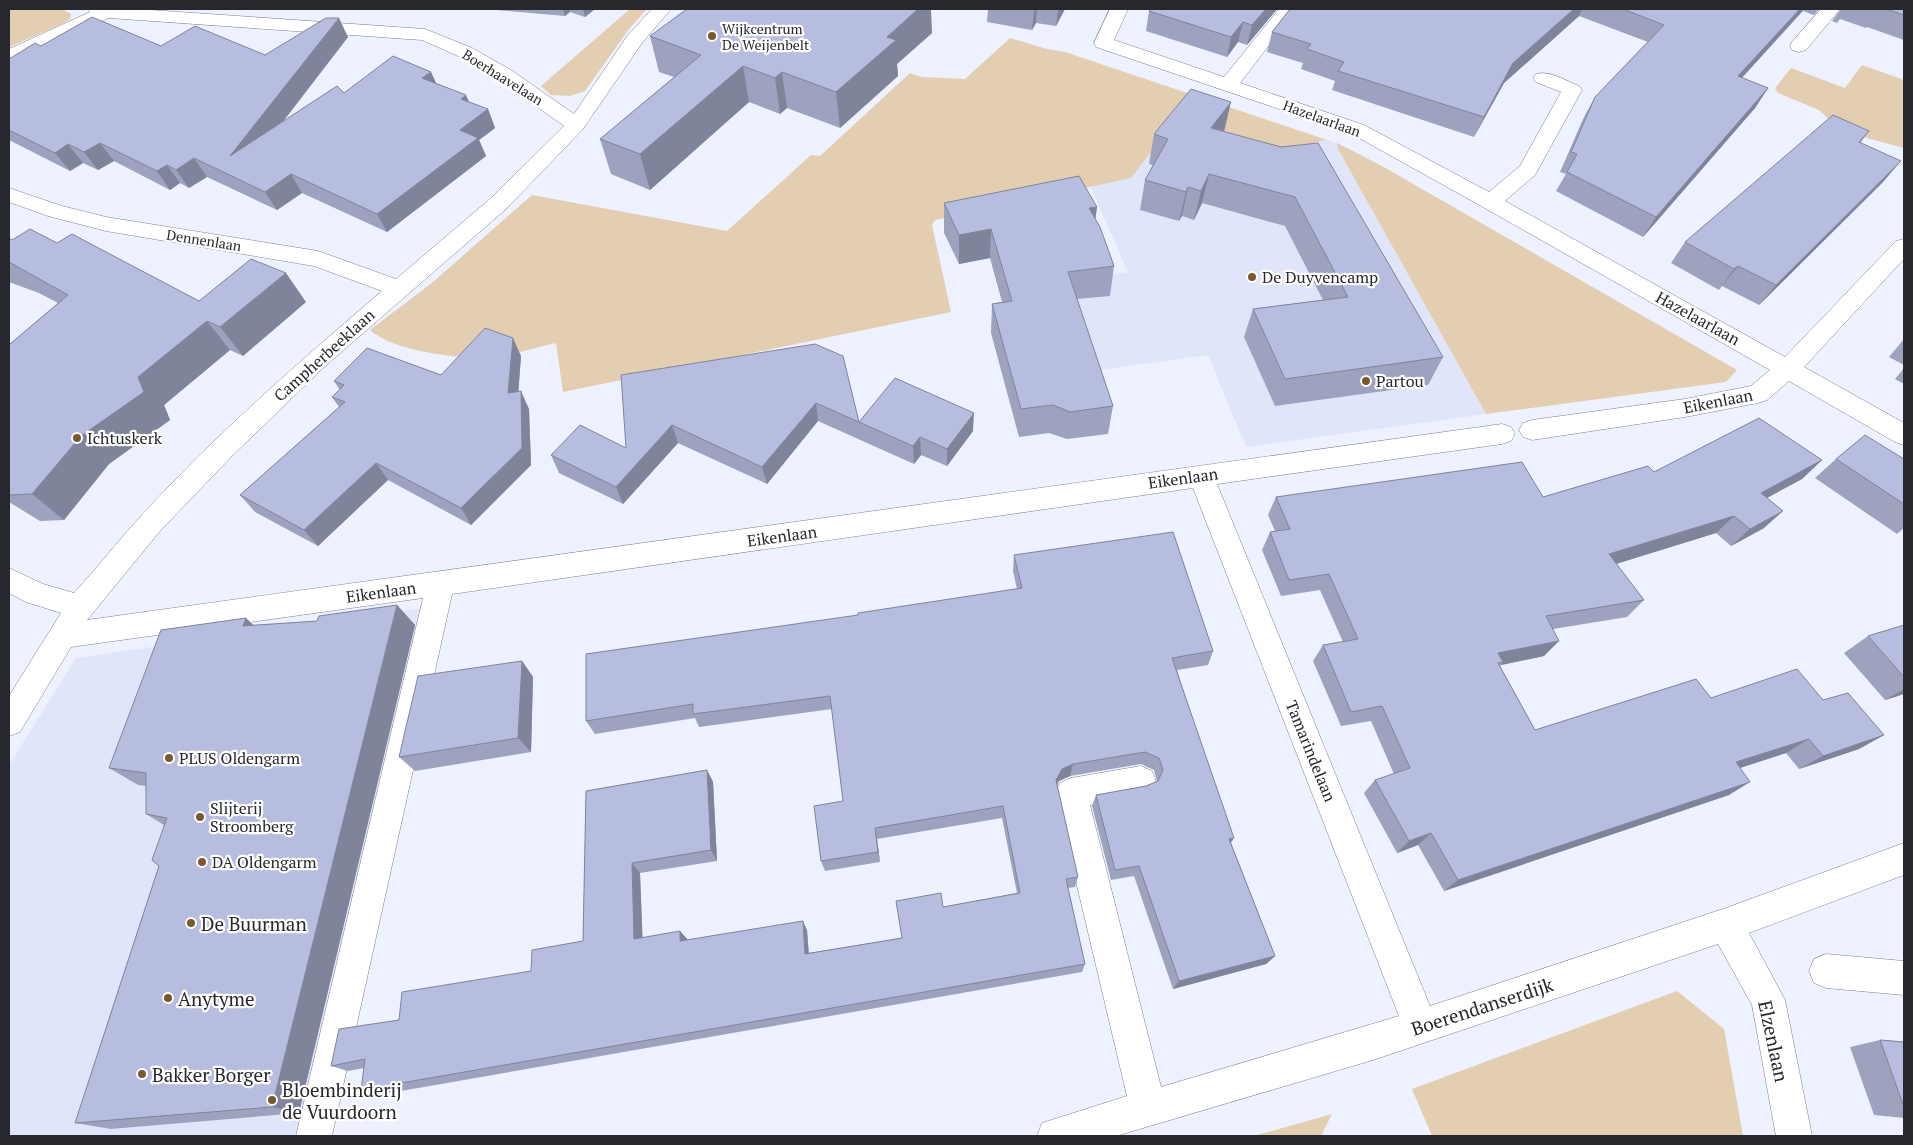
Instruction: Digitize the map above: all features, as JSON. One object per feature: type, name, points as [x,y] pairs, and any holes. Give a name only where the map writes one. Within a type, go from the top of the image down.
[{"type":"street","name":"Campherbeeklaan","points":[[9,722],[80,607],[151,524],[223,449],[315,362],[498,204],[576,125],[634,38],[662,9]]},
{"type":"street","name":"Hazelaarlaan","points":[[1119,9],[1103,43],[1357,129],[1904,434]]},
{"type":"street","points":[[1228,85],[1288,9]]},
{"type":"street","points":[[1799,46],[1831,9]]},
{"type":"street","name":"Boerhaavelaan","points":[[102,10],[425,35],[466,52],[504,74],[576,125]]},
{"type":"street","points":[[9,56],[102,10]]},
{"type":"street","points":[[1491,202],[1528,170],[1572,90],[1543,78]]},
{"type":"street","name":"Dennenlaan","points":[[9,195],[56,211],[106,224],[318,259],[399,289]]},
{"type":"street","name":"Eikenlaan","points":[[1532,430],[1685,408],[1758,394],[1788,369],[1904,246]]},
{"type":"street","name":"Eikenlaan","points":[[61,636],[1502,434]]},
{"type":"street","name":"Tamarindelaan","points":[[1201,476],[1421,1026]]},
{"type":"street","points":[[9,580],[36,594],[80,607]]},
{"type":"street","points":[[314,1136],[440,584]]},
{"type":"street","points":[[1141,781],[1071,793],[1148,1109]]},
{"type":"street","name":"Boerendanserdijk","points":[[1055,1136],[1321,1059],[1726,925],[1904,859]]},
{"type":"street","name":"Elzenlaan","points":[[1726,925],[1768,1000],[1794,1136]]},
{"type":"street","points":[[1826,971],[1904,978]]},
{"type":"shaded area","points":[[9,9],[62,9],[71,14],[70,19],[62,24],[9,47]]},
{"type":"shaded area","points":[[630,9],[647,9],[629,29],[585,91],[570,96],[551,95],[541,86]]},
{"type":"shaded area","points":[[1010,38],[1047,49],[1065,52],[1327,140],[1272,152],[1182,112],[1131,178],[935,220],[932,225],[951,312],[563,392],[556,343],[496,356],[460,357],[409,348],[380,337],[370,330],[433,282],[532,195],[727,231],[811,155],[820,156],[910,73],[922,77],[965,79]]},
{"type":"shaded area","points":[[1862,65],[1904,80],[1904,148],[1841,131],[1819,110],[1778,93],[1775,88],[1791,68],[1845,88]]},
{"type":"shaded area","name":"De Duyvencamp","points":[[1182,112],[1272,152],[1328,140],[1337,143],[1338,149],[1486,414],[1246,447],[1208,355],[1093,371],[1062,282],[1128,272],[1090,186],[1131,178]]},
{"type":"shaded area","points":[[1337,143],[1382,166],[1737,370],[1726,382],[1486,414],[1338,149]]},
{"type":"shaded area","points":[[443,605],[327,1136],[9,1136],[9,765],[76,658]]},
{"type":"shaded area","points":[[1677,991],[1724,1029],[1743,1136],[1432,1136],[1412,1089]]},
{"type":"shaded area","points":[[1332,1114],[1321,1136],[1254,1136]]},
{"type":"building","points":[[687,9],[918,9],[887,37],[896,40],[836,92],[782,72],[775,78],[743,66],[640,154],[600,139],[701,55],[650,36]]},
{"type":"building","points":[[1151,9],[1266,9],[1252,25],[1243,22],[1231,37],[1149,11]]},
{"type":"building","points":[[1290,9],[1574,9],[1513,63],[1484,117],[1338,71],[1344,62],[1307,49],[1311,44],[1272,32]]},
{"type":"building","points":[[1623,9],[1800,9],[1738,76],[1768,88],[1656,217],[1567,172],[1577,154],[1571,152],[1595,97],[1664,25]]},
{"type":"building","points":[[1886,9],[1904,9],[1904,15]]},
{"type":"building","points":[[92,17],[161,46],[195,26],[265,55],[326,18],[339,18],[230,156],[337,86],[344,93],[393,56],[431,72],[422,78],[466,95],[461,99],[488,109],[460,130],[478,138],[377,214],[291,174],[265,192],[194,158],[176,170],[167,165],[157,171],[100,143],[84,152],[68,144],[55,153],[9,130],[9,59],[35,43],[41,46]]},
{"type":"building","points":[[1191,89],[1231,102],[1211,128],[1281,147],[1318,143],[1443,357],[1285,379],[1253,309],[1348,297],[1295,197],[1209,174],[1201,191],[1188,187],[1186,192],[1145,180],[1168,139],[1154,134]]},
{"type":"building","points":[[1833,115],[1869,131],[1859,142],[1901,161],[1776,285],[1738,266],[1734,269],[1685,242]]},
{"type":"building","points":[[1079,176],[1097,207],[1089,208],[1100,227],[1114,266],[1068,272],[1113,406],[1070,412],[1053,405],[1021,409],[992,304],[1012,301],[991,229],[959,235],[944,203]]},
{"type":"building","points":[[30,229],[57,243],[72,234],[199,301],[251,259],[286,273],[220,327],[207,321],[138,377],[144,392],[81,436],[32,494],[9,495],[9,343],[68,295],[9,262],[9,238],[12,240]]},
{"type":"building","points":[[485,328],[513,338],[508,393],[521,391],[522,448],[461,508],[376,463],[304,530],[240,495],[345,402],[332,397],[344,385],[334,381],[367,348],[441,375]]},
{"type":"building","points":[[815,344],[843,356],[859,422],[895,378],[974,413],[947,449],[920,437],[913,446],[816,403],[762,467],[672,425],[616,487],[551,455],[580,425],[626,448],[621,375]]},
{"type":"building","points":[[1759,418],[1822,460],[1761,493],[1783,511],[1750,529],[1734,516],[1609,554],[1644,600],[1546,616],[1559,641],[1498,653],[1503,662],[1498,663],[1535,730],[1696,679],[1711,698],[1797,669],[1823,700],[1848,693],[1884,735],[1823,756],[1809,739],[1736,762],[1750,782],[1458,880],[1431,833],[1409,841],[1375,780],[1410,768],[1382,706],[1351,712],[1323,645],[1358,639],[1329,574],[1289,580],[1270,532],[1290,529],[1276,497],[1522,462],[1543,497],[1648,466],[1654,472]]},
{"type":"building","points":[[1865,435],[1904,459],[1904,504],[1836,459]]},
{"type":"building","points":[[1173,532],[1213,651],[1172,658],[1234,838],[1229,839],[1275,956],[1179,981],[1139,866],[1115,870],[1096,795],[1146,786],[1158,781],[1163,770],[1159,758],[1145,752],[1073,764],[1062,769],[1056,780],[1078,877],[1066,879],[1085,964],[361,1090],[365,1059],[331,1066],[339,1029],[399,1020],[402,992],[531,971],[532,950],[583,941],[586,791],[707,770],[711,850],[632,863],[634,939],[680,931],[680,941],[803,921],[805,954],[902,938],[896,901],[941,893],[943,907],[1020,893],[1003,806],[875,828],[878,852],[821,861],[814,806],[843,801],[830,696],[693,714],[693,704],[586,721],[586,654],[858,615],[858,613],[1022,588],[1014,555]]},
{"type":"building","points":[[397,605],[272,1107],[75,1123],[159,866],[152,860],[167,818],[146,814],[146,773],[109,768],[161,630],[246,618],[243,626],[317,621],[319,616]]},
{"type":"building","points":[[1904,625],[1904,677],[1868,636]]},
{"type":"building","points":[[522,661],[518,738],[399,757],[418,676]]},
{"type":"building","points":[[1880,1040],[1904,1042],[1904,1107]]},
{"type":"place","name":"Wijkcentrum De Weijenbelt","points":[[712,36]]},
{"type":"place","name":"De Duyvencamp","points":[[1252,277]]},
{"type":"place","name":"Partou","points":[[1366,381]]},
{"type":"place","name":"Ichtuskerk","points":[[77,438]]},
{"type":"place","name":"PLUS Oldengarm","points":[[169,758]]},
{"type":"place","name":"Slijterij Stroomberg","points":[[200,817]]},
{"type":"place","name":"DA Oldengarm","points":[[202,862]]},
{"type":"place","name":"De Buurman","points":[[191,923]]},
{"type":"place","name":"Anytyme","points":[[168,998]]},
{"type":"place","name":"Bakker Borger","points":[[142,1074]]},
{"type":"place","name":"Bloembinderij de Vuurdoorn","points":[[272,1100]]}]
